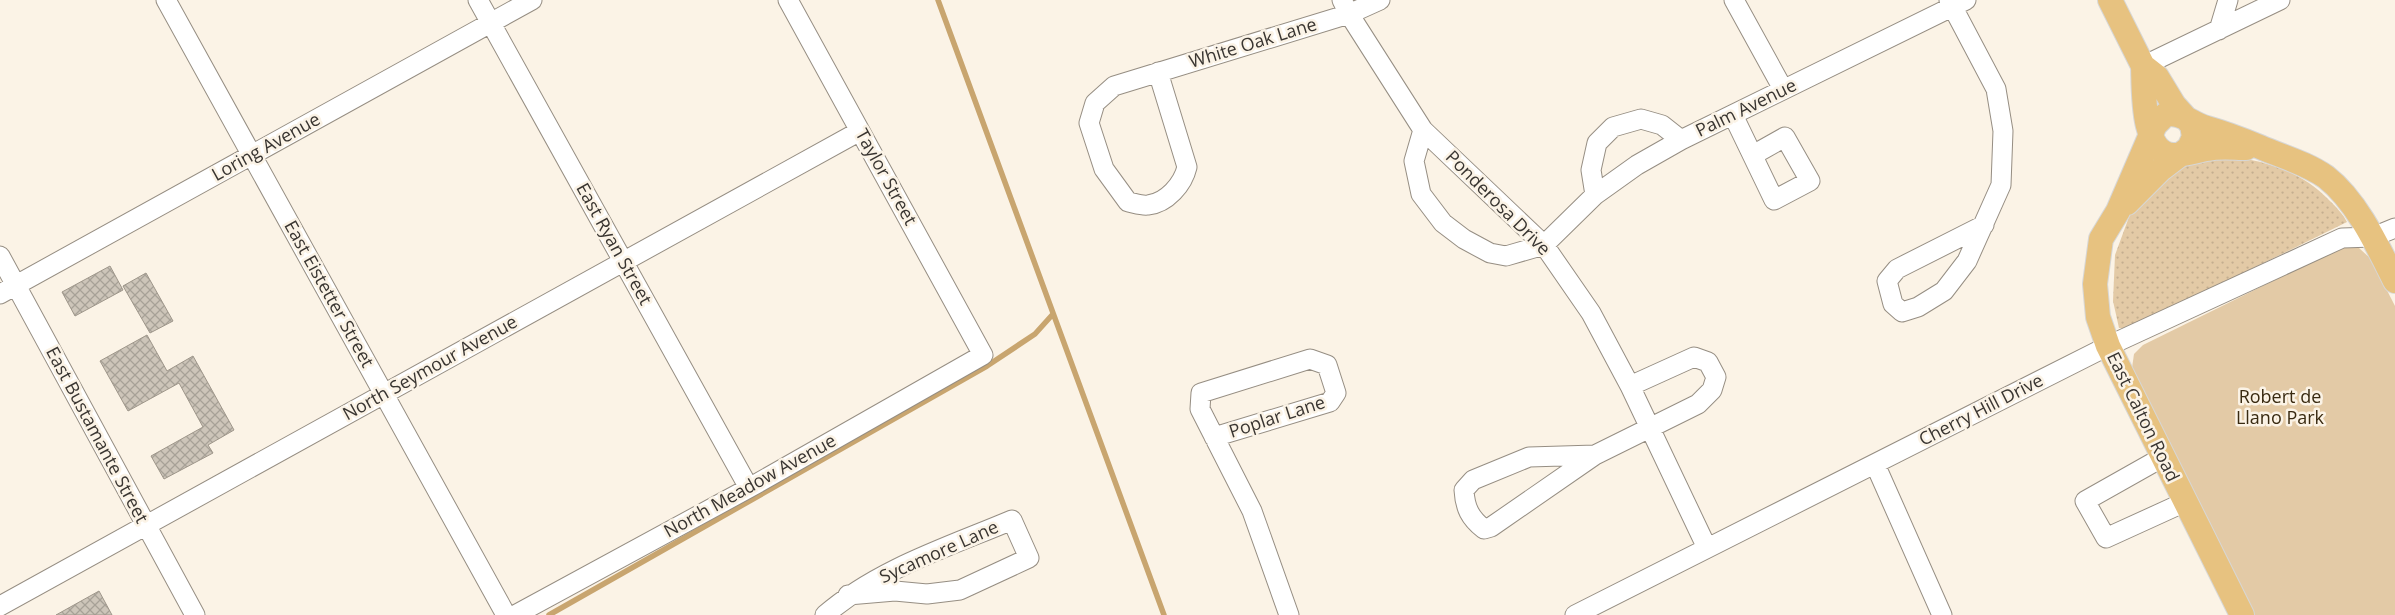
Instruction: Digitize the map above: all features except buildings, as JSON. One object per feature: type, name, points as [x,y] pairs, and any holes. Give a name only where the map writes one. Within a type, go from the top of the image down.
[{"type":"main road","points":[[2110,0],[2143,66],[2144,97],[2151,133],[2159,150],[2168,154],[2182,154],[2209,148],[2260,148]]},
{"type":"main road","points":[[2143,66],[2157,77],[2174,105],[2192,125],[2194,137],[2189,148],[2182,154]]},
{"type":"main road","points":[[2151,133],[2158,120],[2165,115],[2176,114],[2185,117],[2200,127],[2245,140],[2260,148],[2292,158],[2326,178],[2356,210],[2373,237],[2395,281]]},
{"type":"main road","name":"East Calton Road","points":[[2151,133],[2118,211],[2102,239],[2095,284],[2098,317],[2108,346],[2242,615]]},
{"type":"main road","name":"East Calton Road","points":[[2118,211],[2160,170],[2182,154]]},
{"type":"street","name":"East Eistetter Street","points":[[166,0],[506,615]]},
{"type":"street","name":"East Ryan Street","points":[[478,0],[749,488]]},
{"type":"street","name":"Loring Avenue","points":[[8,290],[532,0]]},
{"type":"street","name":"Taylor Street","points":[[788,0],[983,355]]},
{"type":"street","name":"White Oak Lane","points":[[1158,72],[1187,167],[1184,180],[1167,198],[1149,205],[1128,202],[1104,169],[1090,123],[1095,103],[1114,86],[1345,7],[1380,0]]},
{"type":"street","points":[[1734,0],[1783,89]]},
{"type":"street","points":[[2219,30],[2228,0]]},
{"type":"street","points":[[2143,66],[2280,0]]},
{"type":"street","points":[[1956,2],[1996,89],[2002,131],[2000,185],[1984,225],[1967,261],[1944,290],[1918,307],[1902,312],[1893,304],[1887,281],[1897,269],[1984,225]]},
{"type":"street","name":"Palm Avenue","points":[[1544,245],[1595,195],[1637,165],[1681,140],[1956,2]]},
{"type":"street","name":"Ponderosa Drive","points":[[1345,7],[1423,130],[1544,245],[1592,313],[1630,386],[1707,548]]},
{"type":"street","points":[[1733,114],[1753,155]]},
{"type":"street","points":[[1595,195],[1591,170],[1597,143],[1613,127],[1641,119],[1662,125],[1681,140]]},
{"type":"street","name":"North Seymour Avenue","points":[[0,606],[860,130]]},
{"type":"street","points":[[1423,130],[1414,161],[1415,169],[1421,194],[1443,224],[1464,239],[1490,253],[1506,256],[1544,245]]},
{"type":"street","name":"Cherry Hill Drive","points":[[1575,615],[2108,346],[2342,238],[2373,237],[2395,228]]},
{"type":"street","name":"East Bustamante Street","points":[[0,256],[8,290],[146,525],[195,615]]},
{"type":"street","name":"North Meadow Avenue","points":[[515,615],[749,488],[983,355]]},
{"type":"street","points":[[1595,455],[1529,457],[1473,480],[1464,490],[1465,505],[1472,520],[1484,528],[1492,527],[1595,455],[1651,429],[1698,404],[1712,390],[1716,377],[1708,362],[1694,357],[1630,386]]},
{"type":"street","name":"Poplar Lane","points":[[1214,437],[1330,402],[1336,393],[1327,365],[1310,358],[1200,394],[1200,409],[1214,437],[1252,511],[1289,615]]},
{"type":"street","points":[[2163,457],[2085,501],[2106,538],[2185,502]]},
{"type":"street","points":[[1874,464],[1942,615]]},
{"type":"street","name":"Sycamore Lane","points":[[825,615],[848,595],[881,576],[1012,520],[1029,558],[960,590],[927,594],[895,591],[848,595]]},
{"type":"green space","points":[[2241,158],[2278,167],[2310,184],[2340,211],[2347,222],[2139,324],[2128,328],[2119,328],[2113,301],[2115,255],[2129,217],[2138,201],[2180,168],[2191,163],[2204,160]]},
{"type":"green space","name":"Robert de Llano Park","points":[[2342,247],[2359,248],[2371,259],[2395,306],[2395,615],[2254,615],[2132,368],[2134,354],[2143,345]]},
{"type":"waterway","points":[[938,0],[1164,615]]},
{"type":"waterway","points":[[549,615],[987,366],[1035,334],[1053,314]]}]
